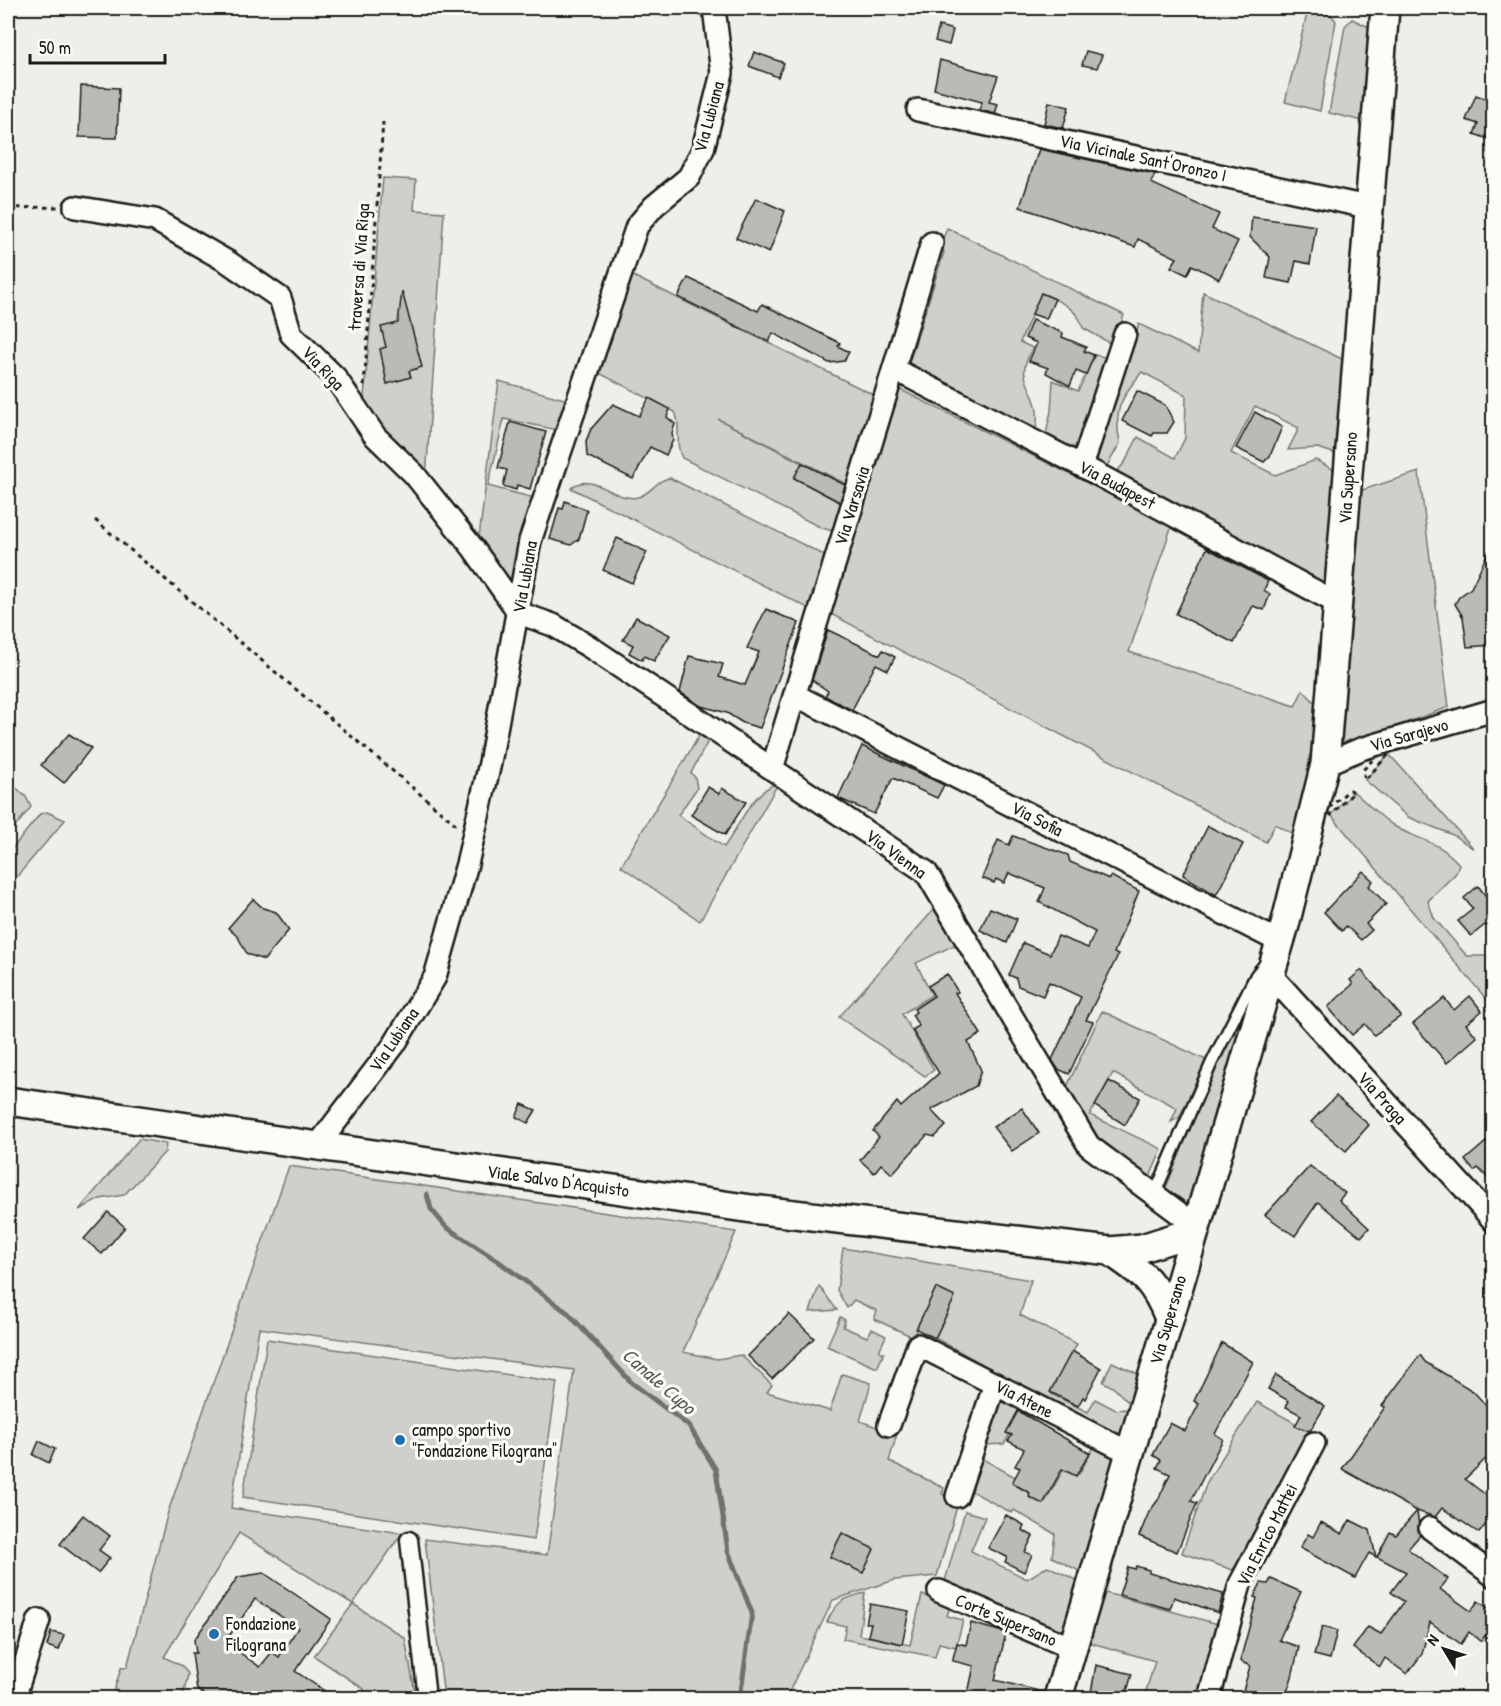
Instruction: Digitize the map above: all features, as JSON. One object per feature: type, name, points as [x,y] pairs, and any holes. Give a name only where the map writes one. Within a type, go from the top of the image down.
[{"type":"street","name":"Via Lubiana","points":[[318,1145],[394,1045],[435,977],[473,839],[519,613],[530,542],[637,226],[654,206],[689,177],[703,149],[722,73],[714,8]]},
{"type":"street","name":"Via Supersano","points":[[1058,1698],[1280,942],[1325,764],[1339,604],[1367,207],[1385,8]]},
{"type":"street","name":"Via Vicinale Sant'Oronzo I","points":[[918,110],[1367,207]]},
{"type":"street","name":"Via Riga","points":[[75,207],[155,220],[189,238],[280,298],[291,334],[335,377],[375,436],[414,474],[465,538],[519,613]]},
{"type":"street","name":"Via Varsavia","points":[[772,769],[932,243]]},
{"type":"street","points":[[1082,466],[1125,334]]},
{"type":"street","name":"Via Budapest","points":[[894,369],[1082,466],[1339,604]]},
{"type":"street","name":"Via Vienna","points":[[519,613],[553,625],[590,647],[926,872],[1089,1146],[1155,1193],[1194,1229]]},
{"type":"street","name":"Via Sofia","points":[[795,695],[1280,942]]},
{"type":"street","name":"Via Sarajevo","points":[[1325,764],[1361,749],[1494,710]]},
{"type":"street","name":"Via Praga","points":[[1270,974],[1494,1221]]},
{"type":"street","name":"Viale Salvo D'Acquisto","points":[[8,1101],[752,1209],[1110,1251],[1142,1248],[1194,1229]]},
{"type":"street","name":"Viale Salvo D'Acquisto","points":[[1110,1251],[1147,1277],[1158,1291],[1169,1318]]},
{"type":"street","name":"Via Atene","points":[[889,1425],[918,1345],[1130,1453]]},
{"type":"street","points":[[957,1496],[995,1383]]},
{"type":"street","name":"Via Enrico Mattei","points":[[1209,1698],[1240,1584],[1314,1443]]},
{"type":"street","points":[[1430,1528],[1494,1576]]},
{"type":"street","points":[[409,1540],[427,1698]]},
{"type":"street","name":"Corte Supersano","points":[[939,1591],[1072,1648]]},
{"type":"street","points":[[14,1698],[39,1620]]},
{"type":"lane","name":"Via Supersano","points":[[1155,1193],[1212,1062],[1256,975],[1280,942]]},
{"type":"path","name":"traversa di Via Riga","points":[[362,414],[383,122]]},
{"type":"path","points":[[8,208],[75,207]]},
{"type":"path","points":[[95,520],[473,839]]},
{"type":"shaded area","points":[[1308,10],[1331,15],[1336,21],[1320,111],[1285,102]]},
{"type":"shaded area","points":[[1352,19],[1371,28],[1363,121],[1329,113],[1345,26]]},
{"type":"shaded area","points":[[383,178],[416,180],[414,210],[444,212],[426,478],[363,408]]},
{"type":"shaded area","points":[[947,228],[1124,315],[1113,345],[1083,328],[1077,315],[1067,306],[1041,293],[1020,342],[1033,348],[1026,362],[1025,373],[1037,409],[1036,429],[908,366],[944,252],[941,244]]},
{"type":"shaded area","points":[[625,272],[876,396],[850,486],[718,419],[802,463],[794,478],[844,505],[837,532],[822,528],[682,458],[675,412],[599,373],[597,370]]},
{"type":"shaded area","points":[[1203,292],[1346,361],[1336,454],[1318,448],[1288,450],[1299,428],[1255,406],[1231,453],[1275,475],[1316,460],[1336,471],[1326,589],[1113,476],[1125,462],[1138,437],[1175,458],[1185,438],[1186,395],[1142,372],[1124,397],[1118,412],[1120,443],[1104,471],[1091,464],[1139,324],[1198,353]]},
{"type":"shaded area","points":[[1095,355],[1110,358],[1078,452],[1046,434],[1051,411],[1053,380],[1078,391]]},
{"type":"shaded area","points":[[499,381],[568,400],[558,430],[504,419],[488,486],[534,498],[512,595],[478,545]]},
{"type":"shaded area","points":[[897,388],[1172,525],[1129,652],[1295,706],[1303,690],[1318,706],[1297,836],[1275,824],[1266,842],[827,612]]},
{"type":"shaded area","points":[[1419,472],[1449,707],[1348,744],[1339,740],[1359,491]]},
{"type":"shaded area","points":[[670,478],[826,556],[812,610],[571,488],[580,483],[588,483],[629,498],[643,495],[661,481]]},
{"type":"shaded area","points":[[702,731],[707,743],[691,773],[695,777],[697,788],[678,815],[724,847],[753,801],[769,787],[779,782],[700,921],[621,866]]},
{"type":"shaded area","points":[[1389,754],[1474,849],[1453,835],[1408,817],[1365,780]]},
{"type":"shaded area","points":[[8,780],[26,797],[31,807],[8,836]]},
{"type":"shaded area","points":[[1354,792],[1394,826],[1443,849],[1459,864],[1456,873],[1428,901],[1434,918],[1467,956],[1492,956],[1493,1007],[1331,815]]},
{"type":"shaded area","points":[[47,812],[65,820],[8,887],[8,854],[40,814]]},
{"type":"shaded area","points":[[938,905],[959,943],[916,963],[932,995],[902,1014],[934,1070],[925,1076],[839,1017]]},
{"type":"shaded area","points":[[1246,1010],[1189,1213],[1165,1190],[1216,1065]]},
{"type":"shaded area","points":[[1102,1011],[1206,1060],[1179,1118],[1171,1122],[1177,1108],[1113,1073],[1090,1115],[1162,1149],[1150,1177],[1098,1145],[1065,1091]]},
{"type":"shaded area","points":[[139,1139],[166,1144],[165,1152],[124,1195],[100,1199],[79,1210]]},
{"type":"shaded area","points":[[289,1166],[736,1232],[683,1352],[717,1359],[741,1355],[772,1385],[767,1392],[830,1411],[842,1374],[871,1383],[860,1421],[897,1434],[889,1461],[944,1488],[942,1494],[958,1503],[937,1576],[895,1580],[833,1600],[786,1698],[444,1698],[425,1539],[547,1555],[574,1370],[259,1328],[231,1508],[402,1533],[353,1604],[239,1533],[164,1657],[182,1666],[188,1674],[183,1697],[112,1698],[121,1668],[127,1667],[168,1512]]},
{"type":"shaded area","points":[[843,1248],[1031,1280],[1020,1315],[1077,1344],[1051,1394],[1088,1412],[1095,1399],[1116,1410],[1124,1409],[1131,1415],[1123,1441],[935,1338],[954,1297],[936,1288],[913,1337],[874,1319],[877,1311],[854,1300],[847,1308],[837,1290]]},
{"type":"shaded area","points":[[819,1286],[837,1310],[810,1312]]},
{"type":"shaded area","points":[[840,1317],[845,1320],[843,1327],[867,1337],[872,1329],[886,1336],[879,1351],[884,1353],[877,1368],[827,1346]]},
{"type":"shaded area","name":"campo sportivo \"Fondazione Filograna\"","points":[[267,1339],[557,1382],[534,1540],[243,1497]]},
{"type":"shaded area","points":[[1112,1362],[1143,1376],[1138,1396],[1127,1401],[1113,1387],[1103,1382]]},
{"type":"shaded area","points":[[1001,1396],[1025,1407],[1004,1444],[985,1445]]},
{"type":"shaded area","points":[[1257,1402],[1313,1433],[1233,1570],[1182,1553],[1207,1482]]},
{"type":"shaded area","points":[[1095,1445],[1121,1458],[1083,1573],[1052,1557],[1055,1534],[1014,1510],[1012,1513],[971,1491],[981,1458],[1017,1478],[1013,1484],[1045,1502],[1065,1467],[1079,1474]]},
{"type":"shaded area","points":[[965,1511],[985,1517],[971,1551],[1027,1579],[1048,1566],[1080,1582],[1063,1636],[945,1581]]},
{"type":"shaded area","points":[[1102,1592],[1218,1624],[1197,1698],[1144,1698],[1155,1661],[1088,1642]]},
{"type":"shaded area","points":[[865,1593],[859,1635],[910,1645],[922,1595],[951,1603],[947,1616],[963,1620],[956,1647],[939,1643],[935,1657],[843,1639],[846,1626],[827,1622],[830,1615],[842,1601]]},
{"type":"shaded area","points":[[353,1604],[405,1638],[416,1698],[366,1698],[364,1689],[314,1656]]},
{"type":"building","points":[[939,26],[953,30],[949,45],[935,41]]},
{"type":"building","points":[[1086,51],[1102,55],[1097,68],[1082,65]]},
{"type":"building","points":[[754,52],[784,63],[778,77],[749,66]]},
{"type":"building","points":[[940,60],[998,76],[989,102],[998,104],[995,114],[979,110],[982,102],[934,89]]},
{"type":"building","points":[[81,86],[119,88],[117,138],[79,137]]},
{"type":"building","points":[[1476,95],[1494,102],[1494,141],[1474,134],[1478,124],[1466,120]]},
{"type":"building","points":[[1049,102],[1069,107],[1063,128],[1044,124]]},
{"type":"building","points":[[1039,149],[1155,174],[1151,183],[1219,214],[1212,229],[1238,241],[1219,279],[1192,265],[1187,275],[1171,267],[1177,258],[1138,239],[1135,247],[1020,207]]},
{"type":"building","points":[[756,198],[785,211],[769,253],[736,238]]},
{"type":"building","points":[[1252,217],[1316,226],[1310,264],[1296,261],[1291,283],[1266,278],[1270,257],[1250,237]]},
{"type":"building","points":[[688,278],[758,311],[762,304],[840,343],[838,346],[849,352],[844,361],[829,363],[773,333],[769,342],[678,297]]},
{"type":"building","points":[[402,291],[422,367],[409,371],[411,377],[387,384],[380,349],[386,347],[381,327],[398,323]]},
{"type":"building","points":[[1041,293],[1055,299],[1046,319],[1032,314]]},
{"type":"building","points":[[1032,320],[1063,333],[1062,337],[1086,347],[1084,351],[1094,355],[1086,375],[1076,371],[1070,386],[1046,373],[1048,368],[1029,361],[1037,343],[1025,338]]},
{"type":"building","points":[[1137,391],[1165,405],[1174,422],[1167,433],[1154,433],[1152,436],[1122,421]]},
{"type":"building","points":[[649,398],[670,409],[667,417],[675,424],[672,433],[673,440],[666,455],[650,447],[633,479],[587,456],[586,441],[591,429],[613,404],[639,416]]},
{"type":"building","points":[[1255,412],[1282,427],[1270,456],[1264,462],[1236,448]]},
{"type":"building","points":[[510,422],[546,432],[530,489],[517,485],[516,490],[503,486],[507,470],[498,468]]},
{"type":"building","points":[[802,463],[845,485],[840,502],[794,478]]},
{"type":"building","points":[[565,501],[587,510],[579,539],[571,545],[550,539],[559,508],[563,509]]},
{"type":"building","points":[[617,538],[647,552],[632,583],[603,570]]},
{"type":"building","points":[[1494,540],[1494,645],[1467,647],[1463,617],[1455,604],[1459,597],[1471,588]]},
{"type":"building","points":[[1207,548],[1268,581],[1264,590],[1270,594],[1264,610],[1253,606],[1234,643],[1176,614]]},
{"type":"building","points":[[766,609],[799,623],[760,728],[743,723],[727,713],[701,706],[680,692],[689,656],[723,664],[719,677],[745,685],[759,652],[747,648]]},
{"type":"building","points":[[636,617],[670,635],[654,661],[644,656],[642,660],[629,653],[633,645],[623,640]]},
{"type":"building","points":[[828,630],[880,655],[883,650],[895,657],[888,670],[876,664],[852,710],[825,696],[828,691],[812,680]]},
{"type":"building","points":[[69,734],[91,748],[64,783],[41,765]]},
{"type":"building","points":[[862,746],[944,785],[937,798],[893,778],[874,814],[838,798]]},
{"type":"building","points":[[708,787],[719,794],[722,788],[746,802],[725,835],[691,815]]},
{"type":"building","points":[[1208,826],[1243,844],[1216,895],[1183,875]]},
{"type":"building","points":[[1013,836],[1068,855],[1070,862],[1109,879],[1111,876],[1139,891],[1114,953],[1118,955],[1086,1020],[1093,1022],[1069,1074],[1058,1069],[1052,1060],[1081,997],[1049,982],[1043,996],[1018,986],[1016,978],[1009,975],[1023,943],[1050,954],[1058,936],[1088,948],[1095,932],[1039,902],[1045,888],[1009,873],[1004,883],[996,879],[994,883],[982,878],[998,840],[1009,845]]},
{"type":"building","points":[[1363,871],[1373,881],[1369,886],[1386,904],[1366,924],[1372,930],[1361,940],[1346,926],[1342,931],[1324,912]]},
{"type":"building","points":[[1478,886],[1490,901],[1494,902],[1494,926],[1485,925],[1471,936],[1458,921],[1473,909],[1464,898]]},
{"type":"building","points":[[253,899],[263,908],[276,912],[289,930],[264,960],[247,954],[238,937],[228,928]]},
{"type":"building","points":[[990,908],[1017,919],[1007,943],[980,930]]},
{"type":"building","points":[[1361,970],[1401,1016],[1374,1035],[1365,1024],[1352,1035],[1328,1007],[1353,984],[1350,980]]},
{"type":"building","points":[[947,974],[958,992],[955,993],[981,1034],[968,1042],[981,1070],[976,1086],[931,1110],[946,1126],[935,1137],[927,1135],[892,1174],[881,1164],[874,1173],[860,1160],[879,1137],[873,1131],[897,1102],[901,1107],[939,1073],[912,1030],[919,1026],[912,1015],[916,1012],[914,1009],[934,996],[928,986]]},
{"type":"building","points":[[1470,996],[1482,1011],[1466,1024],[1477,1037],[1447,1063],[1413,1024],[1444,998],[1454,1010]]},
{"type":"building","points":[[1109,1081],[1140,1098],[1125,1125],[1095,1106]]},
{"type":"building","points":[[1336,1096],[1369,1125],[1346,1151],[1311,1122]]},
{"type":"building","points":[[522,1104],[536,1110],[528,1123],[516,1117]]},
{"type":"building","points":[[1022,1108],[1039,1133],[1012,1151],[993,1127]]},
{"type":"building","points":[[1494,1135],[1494,1184],[1478,1168],[1474,1171],[1465,1160]]},
{"type":"building","points":[[1310,1166],[1345,1193],[1339,1200],[1369,1228],[1361,1237],[1318,1202],[1295,1236],[1265,1215]]},
{"type":"building","points":[[108,1212],[125,1227],[102,1254],[84,1239]]},
{"type":"building","points":[[936,1288],[955,1297],[935,1338],[916,1329]]},
{"type":"building","points":[[789,1314],[814,1338],[772,1379],[748,1356]]},
{"type":"building","points":[[1222,1343],[1253,1362],[1215,1434],[1223,1439],[1191,1501],[1197,1503],[1177,1552],[1139,1536],[1170,1474],[1157,1468],[1161,1460],[1153,1455],[1170,1423],[1185,1431],[1199,1404],[1194,1401]]},
{"type":"building","points":[[1072,1351],[1101,1368],[1085,1399],[1083,1397],[1078,1406],[1050,1392]]},
{"type":"building","points":[[1420,1355],[1425,1362],[1473,1391],[1494,1414],[1494,1451],[1465,1479],[1494,1501],[1494,1514],[1479,1533],[1442,1508],[1435,1517],[1417,1511],[1342,1469],[1385,1407],[1382,1406]]},
{"type":"building","points":[[1276,1375],[1325,1406],[1310,1431],[1295,1426],[1301,1415],[1286,1407],[1289,1401],[1268,1389]]},
{"type":"building","points":[[1018,1411],[1090,1453],[1076,1476],[1062,1469],[1043,1504],[1029,1497],[1030,1493],[1012,1483],[1020,1468],[1015,1466],[1024,1449],[1008,1441],[1012,1435],[1006,1433]]},
{"type":"building","points":[[39,1441],[55,1449],[49,1463],[33,1455]]},
{"type":"building","points":[[1417,1511],[1420,1535],[1408,1549],[1448,1579],[1440,1589],[1471,1611],[1478,1601],[1494,1612],[1494,1624],[1481,1641],[1469,1632],[1461,1644],[1430,1622],[1422,1654],[1407,1674],[1385,1658],[1380,1667],[1353,1648],[1368,1627],[1381,1634],[1404,1602],[1391,1592],[1406,1572],[1377,1557],[1390,1532],[1396,1535]]},
{"type":"building","points":[[83,1515],[110,1536],[99,1550],[110,1558],[98,1573],[60,1544]]},
{"type":"building","points":[[1006,1515],[1024,1525],[1022,1530],[1033,1536],[1025,1552],[1032,1555],[1024,1572],[1005,1562],[1007,1557],[988,1548]]},
{"type":"building","points":[[1350,1520],[1370,1530],[1376,1557],[1369,1553],[1355,1578],[1300,1548],[1308,1534],[1313,1537],[1321,1522],[1342,1534]]},
{"type":"building","points":[[842,1533],[874,1549],[863,1573],[830,1557]]},
{"type":"building","points":[[1136,1566],[1149,1570],[1149,1573],[1223,1594],[1218,1613],[1174,1597],[1170,1609],[1119,1595],[1128,1567],[1135,1569]]},
{"type":"building","name":"Fondazione Filograna","points":[[264,1573],[331,1619],[295,1671],[335,1698],[210,1698],[197,1690],[192,1653],[196,1653],[194,1640],[238,1577]],"holes":[[[255,1599],[298,1628],[279,1657],[272,1652],[260,1667],[225,1642]]]},
{"type":"building","points":[[1271,1579],[1301,1592],[1279,1640],[1299,1647],[1292,1677],[1285,1698],[1241,1698],[1250,1666],[1240,1661],[1257,1598],[1254,1597],[1261,1583],[1268,1584]]},
{"type":"building","points":[[870,1604],[909,1611],[902,1644],[868,1636],[871,1623],[866,1623]]},
{"type":"building","points":[[971,1623],[1006,1633],[995,1680],[1043,1692],[1043,1698],[967,1698],[974,1666],[953,1661],[953,1658],[957,1643],[966,1645]]},
{"type":"building","points":[[1322,1627],[1337,1631],[1330,1659],[1314,1655]]},
{"type":"building","points":[[51,1632],[64,1635],[59,1650],[47,1646]]},
{"type":"building","points":[[1096,1665],[1132,1674],[1125,1698],[1090,1698]]},
{"type":"waterway","name":"Canale Cupo","points":[[427,1194],[431,1209],[446,1227],[498,1261],[568,1313],[632,1383],[689,1426],[716,1470],[728,1551],[752,1613],[740,1698]]},
{"type":"place","name":"campo sportivo \"Fondazione Filograna\"","points":[[400,1440]]},
{"type":"place","name":"Fondazione Filograna","points":[[214,1634]]}]
